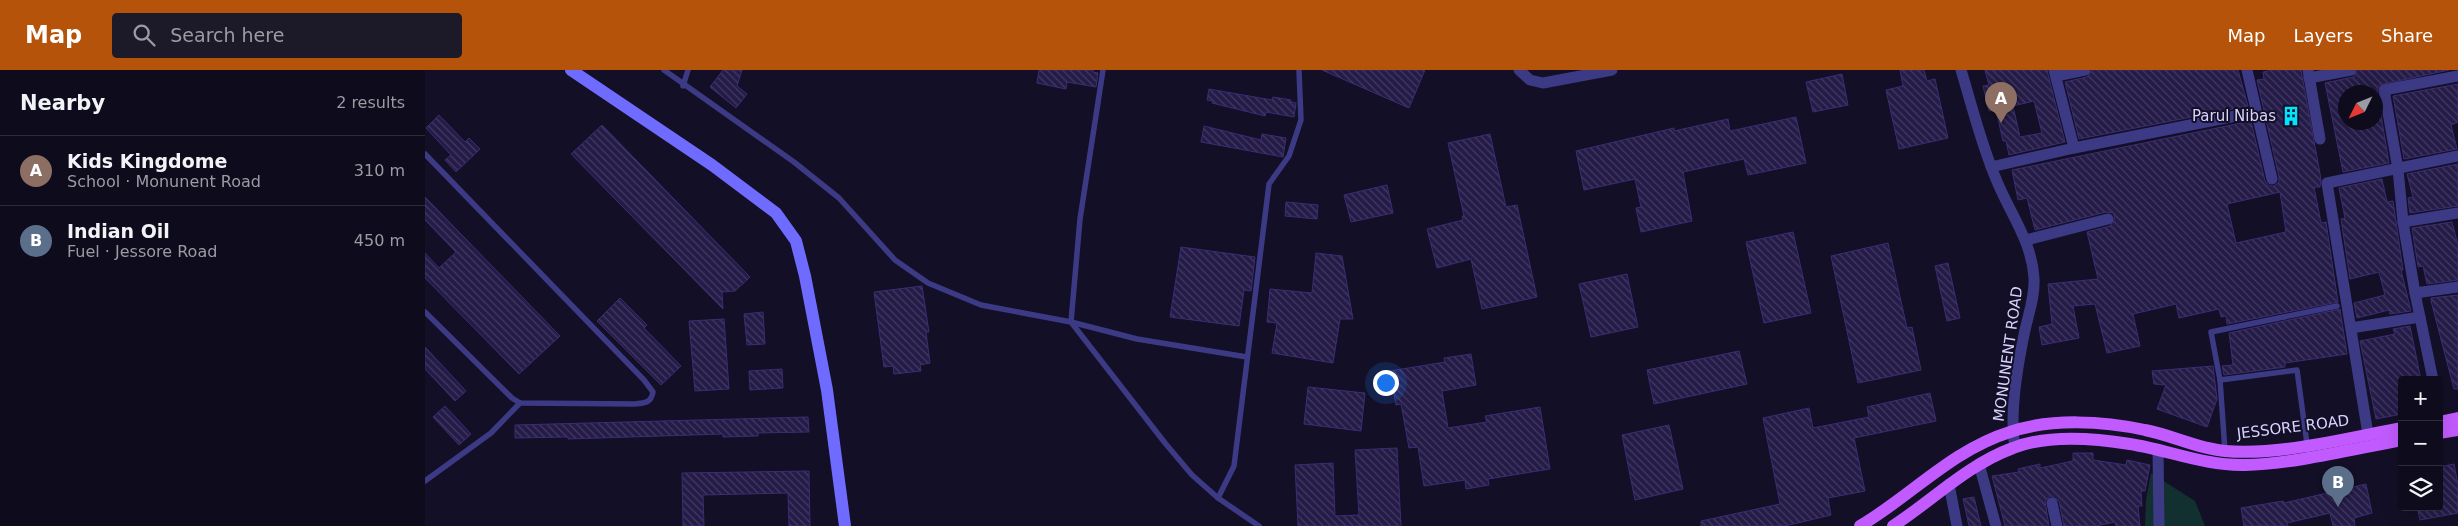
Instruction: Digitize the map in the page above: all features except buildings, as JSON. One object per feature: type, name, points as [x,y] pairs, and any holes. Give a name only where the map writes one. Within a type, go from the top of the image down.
[{"type":"main road","points":[[2443,421],[2458,418]]},
{"type":"main road","points":[[2443,423],[2458,430]]},
{"type":"main road","name":"JESSORE ROAD","points":[[1860,526],[1967,451],[1988,439],[2012,431],[2053,424],[2111,425],[2146,430],[2203,447],[2225,451],[2251,451],[2398,429]]},
{"type":"main road","name":"JESSORE ROAD","points":[[1898,524],[1949,484],[1979,464],[2015,447],[2043,440],[2072,439],[2129,444],[2211,463],[2244,465],[2276,462],[2398,441]]},
{"type":"street","points":[[571,70],[727,176],[777,213],[797,241],[827,390],[845,526]]},
{"type":"street","points":[[1519,70],[1530,80],[1543,83],[1613,70]]},
{"type":"street","name":"MONUNENT ROAD","points":[[1961,70],[1991,167],[2004,198],[2026,240],[2032,261],[2034,290],[2025,331],[2012,431],[2015,447]]},
{"type":"street","points":[[2074,148],[2055,73],[2085,70]]},
{"type":"street","points":[[2247,70],[2272,179]]},
{"type":"street","points":[[2320,140],[2309,74],[2351,70]]},
{"type":"street","points":[[2432,376],[2415,294],[2403,222],[2398,169],[2384,90],[2458,76]]},
{"type":"street","points":[[1991,167],[2074,148],[2256,112]]},
{"type":"street","points":[[2368,434],[2327,183],[2458,156]]},
{"type":"street","points":[[2403,222],[2458,213]]},
{"type":"street","points":[[2026,240],[2108,219]]},
{"type":"street","points":[[2415,294],[2458,287]]},
{"type":"street","points":[[2351,328],[2419,317]]},
{"type":"street","points":[[2158,450],[2159,526]]},
{"type":"street","points":[[1979,464],[1996,526]]},
{"type":"street","points":[[1949,484],[1957,526]]},
{"type":"street","points":[[2053,503],[2057,526]]},
{"type":"lane","points":[[664,70],[683,86],[794,162],[839,198],[895,260],[928,283],[981,305],[1071,322],[1137,339],[1247,358]]},
{"type":"lane","points":[[683,86],[688,70]]},
{"type":"lane","points":[[1103,70],[1080,219],[1071,322],[1192,475],[1218,498],[1259,526]]},
{"type":"lane","points":[[1218,498],[1233,466],[1269,184],[1289,156],[1301,120],[1299,70]]},
{"type":"lane","points":[[425,154],[645,380],[653,392],[652,398],[647,403],[635,404],[520,403],[512,398],[425,312]]},
{"type":"lane","points":[[2225,451],[2221,380],[2211,332],[2337,306]]},
{"type":"lane","points":[[2221,380],[2297,370],[2307,444]]},
{"type":"lane","points":[[425,481],[491,433],[520,403]]},
{"type":"green space","points":[[2151,473],[2195,501],[2205,526],[2145,526],[2146,500]]},
{"type":"place","name":"Parul Nibas","points":[[2291,116]]},
{"type":"place","name":"Kids Kingdome","points":[[2001,123]]},
{"type":"place","name":"Indian Oil","points":[[2338,507]]}]
